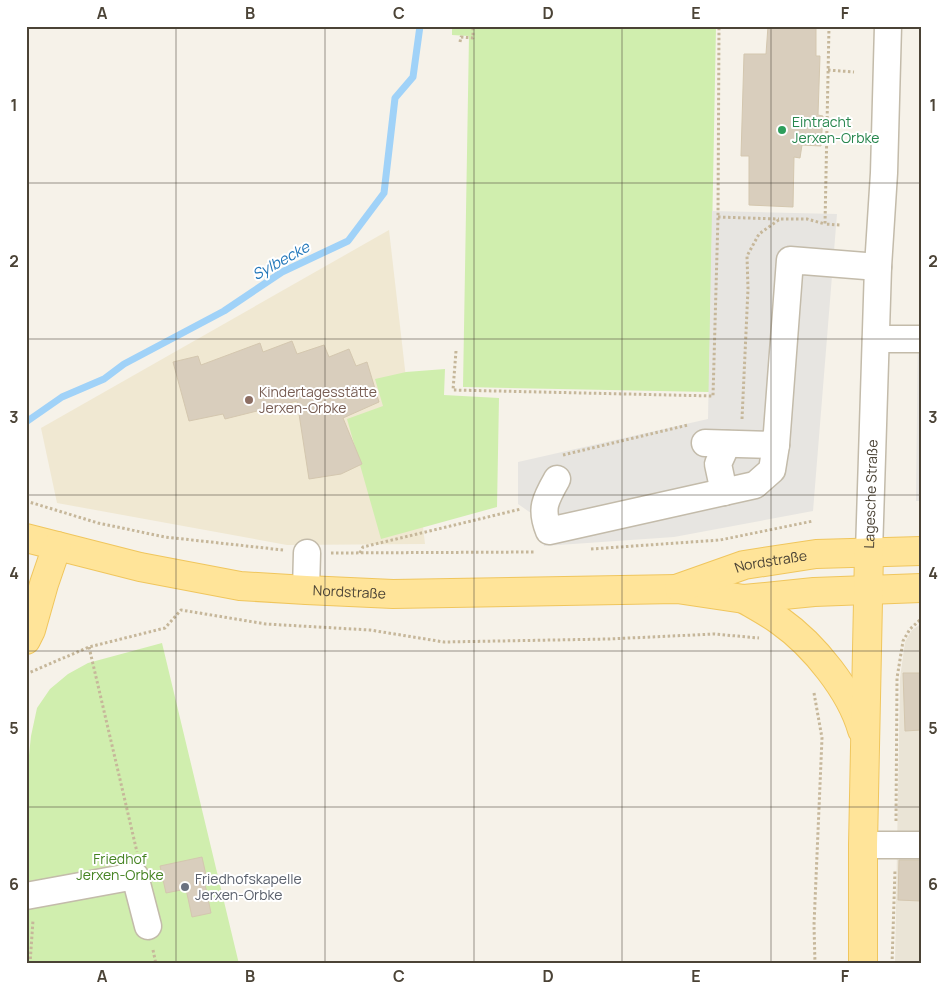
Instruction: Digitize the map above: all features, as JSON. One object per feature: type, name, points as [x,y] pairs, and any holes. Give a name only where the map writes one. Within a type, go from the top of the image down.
[{"type":"main road","name":"Nordstraße","points":[[26,538],[140,567],[240,586],[306,590],[393,594],[677,589],[744,599],[814,592],[921,588]]},
{"type":"main road","points":[[26,640],[31,630],[57,546]]},
{"type":"main road","name":"Nordstraße","points":[[677,589],[744,565],[816,554],[921,551]]},
{"type":"main road","name":"Lagesche Straße","points":[[863,964],[863,845],[869,552]]},
{"type":"main road","points":[[744,599],[781,622],[809,647],[834,675],[857,714],[866,742]]},
{"type":"street","name":"Lagesche Straße","points":[[869,552],[888,26]]},
{"type":"street","points":[[558,470],[546,498],[543,518],[549,531],[755,485],[772,470],[776,445],[790,260],[878,267]]},
{"type":"street","points":[[876,338],[921,339]]},
{"type":"street","points":[[724,492],[718,464],[717,433],[776,445]]},
{"type":"street","points":[[306,590],[307,553]]},
{"type":"street","points":[[863,845],[908,845]]},
{"type":"street","points":[[30,895],[135,876],[148,926]]},
{"type":"path","points":[[460,42],[460,37],[473,38],[473,26]]},
{"type":"path","points":[[456,351],[453,390],[713,396],[718,217],[719,26]]},
{"type":"path","points":[[825,224],[829,26]]},
{"type":"path","points":[[828,70],[854,72]]},
{"type":"path","points":[[718,217],[807,219],[825,224],[840,225]]},
{"type":"path","points":[[558,470],[564,454],[717,433],[748,289],[747,256],[759,234],[780,219]]},
{"type":"path","points":[[26,501],[98,523],[165,537],[307,553],[536,552]]},
{"type":"path","points":[[360,554],[363,547],[530,507]]},
{"type":"path","points":[[584,550],[720,540],[813,521]]},
{"type":"path","points":[[26,674],[89,647],[164,628],[181,610],[266,624],[370,630],[444,642],[609,639],[714,634],[760,638]]},
{"type":"path","points":[[892,964],[908,845],[897,678],[903,641],[910,629],[921,619]]},
{"type":"path","points":[[89,647],[140,867],[135,876]]},
{"type":"path","points":[[814,690],[822,738],[814,925],[815,964]]},
{"type":"path","points":[[30,895],[30,964]]},
{"type":"shaded area","points":[[712,211],[837,214],[813,511],[674,537],[544,546],[538,518],[518,504],[518,462],[708,419]]},
{"type":"shaded area","name":"Kindertagesstätte Jerxen-Orbke","points":[[389,230],[425,544],[287,545],[57,503],[41,428]]},
{"type":"shaded area","points":[[918,326],[921,326],[921,501],[916,501]]},
{"type":"shaded area","points":[[921,624],[921,964],[895,964],[900,678],[905,642],[912,630]]},
{"type":"green space","points":[[452,26],[716,26],[709,392],[463,387],[469,36],[452,35]]},
{"type":"green space","points":[[445,369],[444,395],[499,398],[497,507],[381,539],[347,419],[383,406],[375,379],[406,372]]},
{"type":"green space","name":"Friedhof Jerxen-Orbke","points":[[162,643],[239,964],[26,964],[26,784],[31,736],[37,708],[50,689],[68,674],[88,663]]},
{"type":"building","name":"Eintracht Jerxen-Orbke","points":[[768,26],[816,26],[816,56],[820,56],[818,115],[823,116],[821,146],[802,145],[800,158],[794,157],[793,207],[749,205],[749,156],[741,156],[744,54],[766,54]]},
{"type":"building","name":"Kindertagesstätte Jerxen-Orbke","points":[[292,341],[297,354],[324,345],[329,357],[349,349],[356,366],[367,362],[379,402],[343,418],[362,464],[341,474],[309,479],[297,401],[225,419],[223,414],[189,421],[173,362],[198,356],[201,365],[260,343],[263,352]]},
{"type":"building","points":[[903,673],[921,673],[921,730],[905,731]]},
{"type":"building","name":"Friedhofskapelle Jerxen-Orbke","points":[[202,857],[208,884],[205,884],[211,913],[192,917],[186,889],[166,893],[160,866]]},
{"type":"building","points":[[899,860],[921,860],[921,901],[898,900]]},
{"type":"waterway","name":"Sylbecke","points":[[26,422],[62,397],[104,379],[124,364],[224,311],[282,272],[348,241],[384,193],[395,98],[413,77],[420,26]]},
{"type":"place","name":"Eintracht Jerxen-Orbke","points":[[782,130]]},
{"type":"place","name":"Kindertagesstätte Jerxen-Orbke","points":[[249,400]]},
{"type":"place","name":"Friedhofskapelle Jerxen-Orbke","points":[[185,887]]}]
